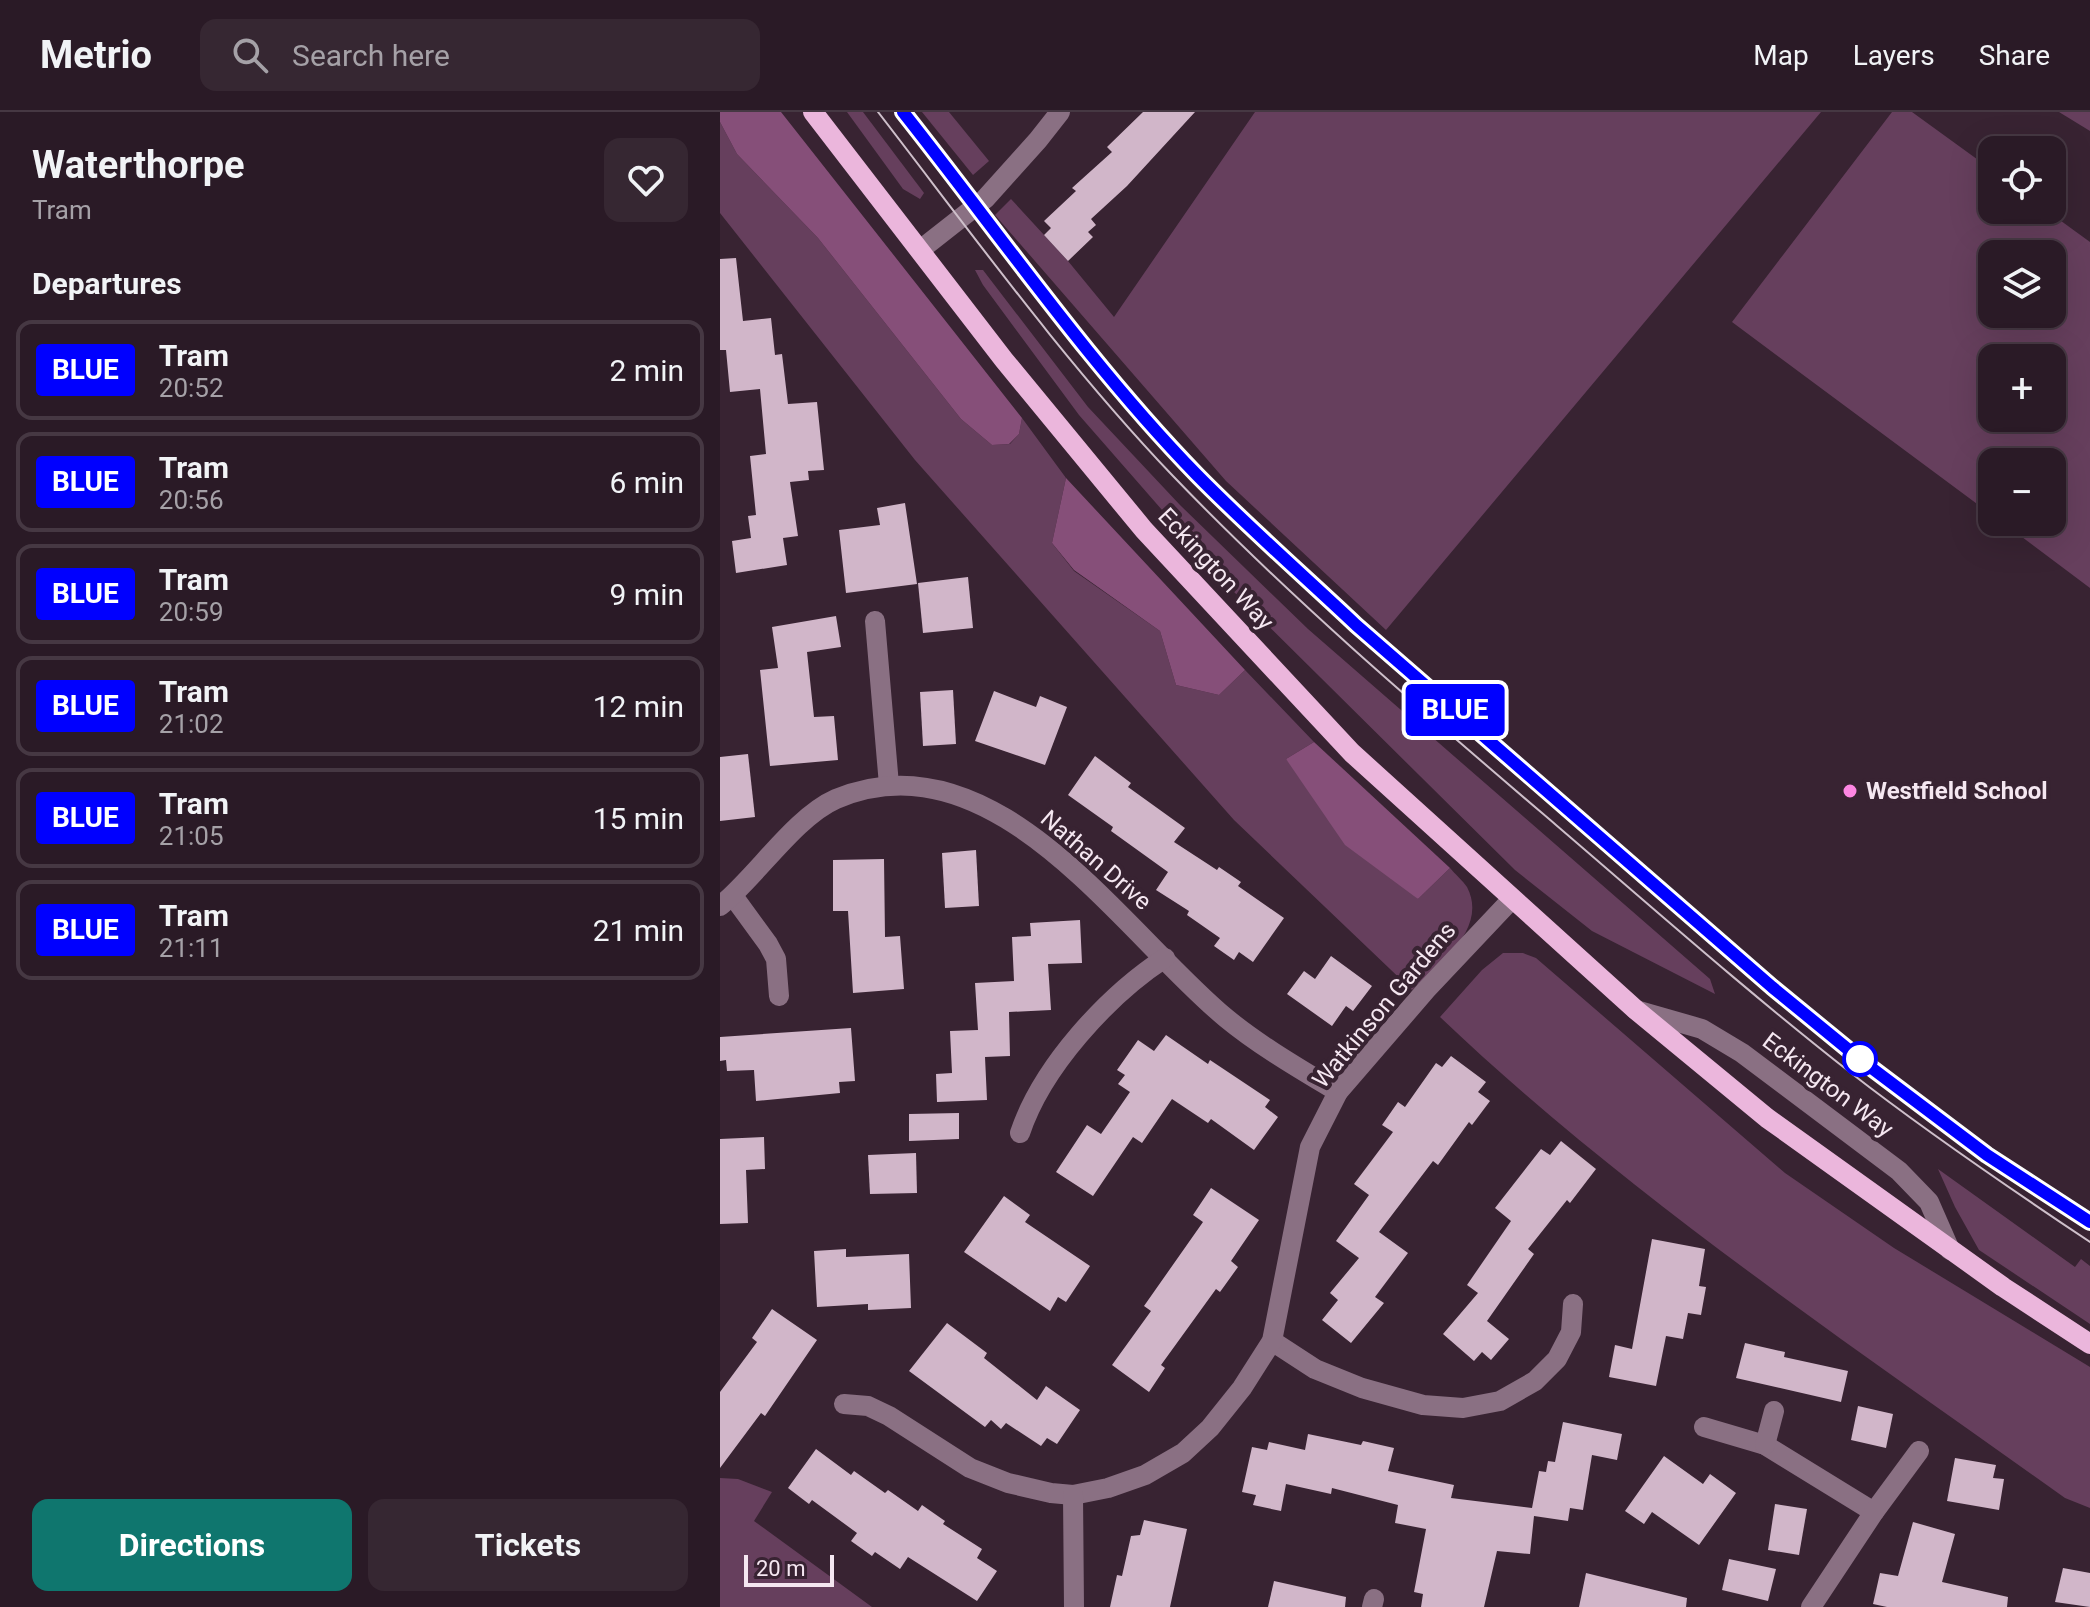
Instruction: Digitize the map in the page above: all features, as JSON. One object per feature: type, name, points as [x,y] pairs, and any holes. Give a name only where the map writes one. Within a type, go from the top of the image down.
[{"type":"main road","name":"Eckington Way","points":[[813,112],[1004,360],[1144,530],[1352,753],[1636,1010],[1767,1118],[1950,1250],[2090,1344]]},
{"type":"street","points":[[920,250],[985,199],[1060,112]]},
{"type":"street","points":[[875,621],[889,785]]},
{"type":"street","name":"Nathan Drive","points":[[727,901],[813,814],[834,800],[889,785],[932,789],[975,803],[1016,826],[1064,860],[1225,1017],[1338,1092]]},
{"type":"street","name":"Watkinson Gardens","points":[[844,1404],[868,1406],[889,1416],[970,1468],[1008,1483],[1051,1493],[1073,1495],[1108,1488],[1145,1475],[1183,1453],[1210,1428],[1242,1388],[1272,1341],[1310,1147],[1338,1092],[1426,990],[1511,900]]},
{"type":"street","points":[[727,901],[776,959],[779,996]]},
{"type":"street","points":[[1020,1133],[1028,1108],[1080,1035],[1146,971],[1165,958]]},
{"type":"street","name":"Eckington Way","points":[[1636,1010],[1702,1029],[1742,1053],[1899,1171],[1929,1202],[1950,1250]]},
{"type":"street","points":[[1272,1341],[1315,1369],[1362,1388],[1423,1405],[1463,1408],[1500,1401],[1535,1381],[1557,1359],[1571,1332],[1573,1304]]},
{"type":"street","points":[[1765,1445],[1774,1411]]},
{"type":"street","points":[[1704,1427],[1765,1445],[1874,1512]]},
{"type":"street","points":[[1817,1604],[1874,1512],[1919,1451]]},
{"type":"street","points":[[1073,1495],[1074,1607]]},
{"type":"shaded area","points":[[720,112],[781,112],[1022,418],[1019,434],[1009,444],[992,445],[961,419],[818,238],[737,154],[720,122]]},
{"type":"shaded area","points":[[847,112],[863,112],[924,193],[920,199],[903,189]]},
{"type":"shaded area","points":[[922,112],[949,112],[989,161],[973,175]]},
{"type":"shaded area","points":[[1255,112],[1821,112],[1386,630],[1226,481],[995,215],[1011,199],[1114,317]]},
{"type":"shaded area","points":[[1892,112],[1912,112],[1978,160],[1978,224],[2065,224],[2090,242],[2090,588],[2021,536],[2066,536],[2066,448],[1978,448],[1978,505],[1732,322]]},
{"type":"shaded area","points":[[2059,112],[2090,112],[2090,131]]},
{"type":"shaded area","points":[[720,122],[737,154],[818,238],[961,419],[992,445],[1010,444],[1019,434],[1022,418],[1066,478],[1052,543],[1074,571],[1160,631],[1176,685],[1219,695],[1245,670],[1314,742],[1286,759],[1418,899],[1450,868],[1467,887],[1472,902],[1466,932],[1446,958],[1412,990],[1234,820],[915,460],[720,213]]},
{"type":"shaded area","points":[[975,270],[983,270],[1088,407],[1180,505],[1308,629],[1710,979],[1715,994],[1592,931],[1515,870],[1232,590],[1079,415]]},
{"type":"shaded area","points":[[1066,478],[1245,670],[1219,695],[1176,685],[1160,631],[1074,570],[1052,543]]},
{"type":"shaded area","points":[[1314,742],[1450,868],[1418,899],[1345,845],[1286,759]]},
{"type":"shaded area","points":[[1503,953],[1523,953],[1536,958],[1785,1173],[1894,1248],[2090,1367],[2090,1508],[2065,1498],[1744,1268],[1587,1146],[1440,1017],[1482,970]]},
{"type":"shaded area","points":[[1938,1169],[2075,1267],[2081,1259],[2090,1266],[2090,1324],[1979,1250]]},
{"type":"shaded area","points":[[720,1478],[738,1479],[772,1492],[754,1521],[872,1607],[720,1607]]},
{"type":"building","points":[[1143,112],[1195,112],[1127,186],[1091,219],[1096,225],[1088,232],[1093,237],[1068,261],[1044,235],[1051,228],[1044,221],[1076,191],[1072,188],[1112,152],[1107,147]]},
{"type":"building","points":[[736,258],[743,321],[771,318],[775,355],[782,354],[788,404],[817,402],[824,470],[808,471],[809,480],[790,482],[798,536],[783,538],[787,565],[736,573],[732,541],[751,538],[748,516],[756,515],[750,456],[766,454],[760,389],[730,392],[726,350],[720,350],[720,259]]},
{"type":"building","points":[[905,503],[917,584],[846,593],[839,530],[880,525],[877,508]]},
{"type":"building","points":[[968,577],[973,628],[923,633],[918,583]]},
{"type":"building","points":[[836,616],[841,647],[807,652],[814,717],[834,716],[838,760],[770,766],[760,670],[778,668],[772,627]]},
{"type":"building","points":[[953,690],[956,744],[923,746],[920,692]]},
{"type":"building","points":[[994,691],[1036,707],[1040,696],[1067,707],[1045,765],[975,741]]},
{"type":"building","points":[[748,754],[755,817],[720,821],[720,757]]},
{"type":"building","points":[[1095,756],[1131,783],[1128,787],[1185,828],[1174,842],[1241,882],[1238,886],[1284,918],[1253,962],[1239,952],[1234,960],[1214,946],[1220,938],[1187,915],[1189,911],[1156,890],[1168,872],[1068,795]]},
{"type":"building","points":[[976,850],[979,906],[945,908],[942,853]]},
{"type":"building","points":[[884,859],[885,937],[900,936],[904,989],[853,993],[848,911],[833,911],[833,860]]},
{"type":"building","points":[[1080,920],[1082,963],[1048,964],[1051,1010],[1009,1012],[1010,1056],[985,1057],[987,1100],[937,1102],[936,1074],[952,1073],[950,1031],[978,1030],[975,983],[1014,981],[1012,937],[1031,936],[1030,923]]},
{"type":"building","points":[[1331,956],[1372,986],[1353,1011],[1346,1006],[1332,1026],[1287,994],[1304,971],[1315,979]]},
{"type":"building","points":[[851,1028],[855,1081],[839,1082],[840,1093],[756,1101],[754,1070],[727,1071],[726,1060],[720,1061],[720,1037]]},
{"type":"building","points":[[1166,1035],[1270,1100],[1265,1107],[1278,1117],[1254,1150],[1211,1119],[1208,1123],[1172,1099],[1142,1143],[1133,1137],[1093,1196],[1056,1172],[1087,1125],[1101,1134],[1130,1092],[1118,1084],[1125,1075],[1117,1070],[1138,1040],[1154,1051]]},
{"type":"building","points":[[1451,1056],[1486,1082],[1478,1092],[1490,1101],[1472,1125],[1469,1122],[1438,1165],[1433,1161],[1379,1232],[1408,1253],[1375,1297],[1384,1303],[1351,1343],[1322,1320],[1338,1300],[1330,1293],[1359,1258],[1336,1241],[1369,1195],[1354,1184],[1393,1132],[1382,1125],[1398,1102],[1405,1107],[1436,1063],[1442,1067]]},
{"type":"building","points":[[959,1113],[959,1139],[909,1141],[909,1114]]},
{"type":"building","points":[[764,1137],[765,1169],[746,1170],[748,1223],[720,1224],[720,1139]]},
{"type":"building","points":[[1561,1141],[1596,1169],[1528,1249],[1534,1254],[1487,1321],[1509,1339],[1491,1360],[1482,1352],[1474,1361],[1443,1334],[1478,1293],[1467,1285],[1511,1221],[1495,1208],[1541,1149],[1550,1155]]},
{"type":"building","points":[[916,1153],[917,1193],[870,1194],[868,1155]]},
{"type":"building","points":[[1211,1188],[1259,1220],[1231,1261],[1238,1267],[1220,1292],[1216,1289],[1161,1365],[1165,1368],[1149,1392],[1112,1365],[1151,1311],[1144,1306],[1203,1222],[1193,1215]]},
{"type":"building","points":[[1004,1196],[1030,1215],[1025,1222],[1090,1266],[1066,1302],[1058,1297],[1050,1311],[964,1252]]},
{"type":"building","points":[[1652,1239],[1705,1249],[1699,1286],[1706,1287],[1701,1315],[1688,1313],[1683,1339],[1666,1336],[1656,1386],[1609,1377],[1615,1345],[1632,1349]]},
{"type":"building","points":[[846,1249],[846,1257],[909,1254],[911,1308],[868,1310],[868,1304],[817,1307],[814,1251]]},
{"type":"building","points":[[772,1309],[817,1340],[765,1416],[761,1413],[720,1468],[720,1392],[757,1342],[752,1338]]},
{"type":"building","points":[[947,1323],[987,1353],[984,1358],[1037,1400],[1046,1386],[1080,1410],[1057,1444],[1047,1438],[1041,1446],[1006,1423],[1001,1429],[991,1420],[985,1427],[909,1371]]},
{"type":"building","points":[[1745,1343],[1785,1352],[1784,1357],[1848,1371],[1841,1402],[1736,1378]]},
{"type":"building","points":[[1858,1406],[1893,1414],[1886,1448],[1851,1440]]},
{"type":"building","points":[[1563,1422],[1622,1434],[1617,1460],[1592,1455],[1583,1510],[1570,1508],[1568,1521],[1534,1516],[1530,1554],[1497,1551],[1484,1607],[1421,1607],[1423,1594],[1414,1592],[1426,1529],[1395,1523],[1398,1505],[1332,1488],[1331,1494],[1286,1484],[1281,1511],[1253,1505],[1256,1495],[1242,1492],[1252,1447],[1267,1450],[1269,1442],[1305,1450],[1308,1434],[1394,1448],[1388,1471],[1454,1485],[1451,1498],[1532,1508],[1539,1471],[1546,1472],[1548,1461],[1555,1462]]},
{"type":"building","points":[[816,1449],[851,1475],[854,1471],[918,1511],[922,1505],[945,1521],[943,1524],[982,1549],[977,1558],[997,1571],[977,1601],[908,1557],[900,1569],[875,1552],[872,1556],[851,1541],[857,1533],[812,1500],[809,1504],[788,1488]]},
{"type":"building","points":[[1664,1456],[1703,1484],[1710,1474],[1736,1493],[1699,1545],[1652,1512],[1644,1524],[1625,1511]]},
{"type":"building","points":[[1955,1458],[1996,1465],[1993,1478],[2004,1479],[1999,1510],[1947,1501]]},
{"type":"building","points":[[1775,1504],[1807,1509],[1799,1555],[1768,1550]]},
{"type":"building","points":[[1144,1520],[1187,1529],[1170,1607],[1110,1607],[1117,1575],[1122,1576],[1131,1536],[1140,1535]]},
{"type":"building","points":[[1913,1522],[1955,1534],[1942,1582],[2008,1597],[2007,1607],[1887,1607],[1873,1604],[1880,1573],[1898,1576]]},
{"type":"building","points":[[1729,1559],[1776,1569],[1768,1601],[1722,1590]]},
{"type":"building","points":[[2063,1568],[2090,1573],[2090,1607],[2055,1602]]},
{"type":"building","points":[[1586,1573],[1687,1598],[1686,1607],[1579,1607]]},
{"type":"building","points":[[1274,1581],[1346,1597],[1345,1607],[1268,1607]]},
{"type":"tram line","points":[[878,112],[1021,298],[1133,433],[1312,612],[1702,951],[1813,1043],[1939,1139],[2090,1242]]},
{"type":"tram line","points":[[903,112],[1108,373],[1196,474],[1284,558],[1356,625],[1772,987],[1942,1123],[2090,1222]]},
{"type":"tram line","name":"BLUE","points":[[903,112],[1108,373],[1196,474],[1284,558],[1356,625],[1816,1023],[1942,1123],[2090,1222]]},
{"type":"place","name":"Westfield School","points":[[1850,791]]}]
